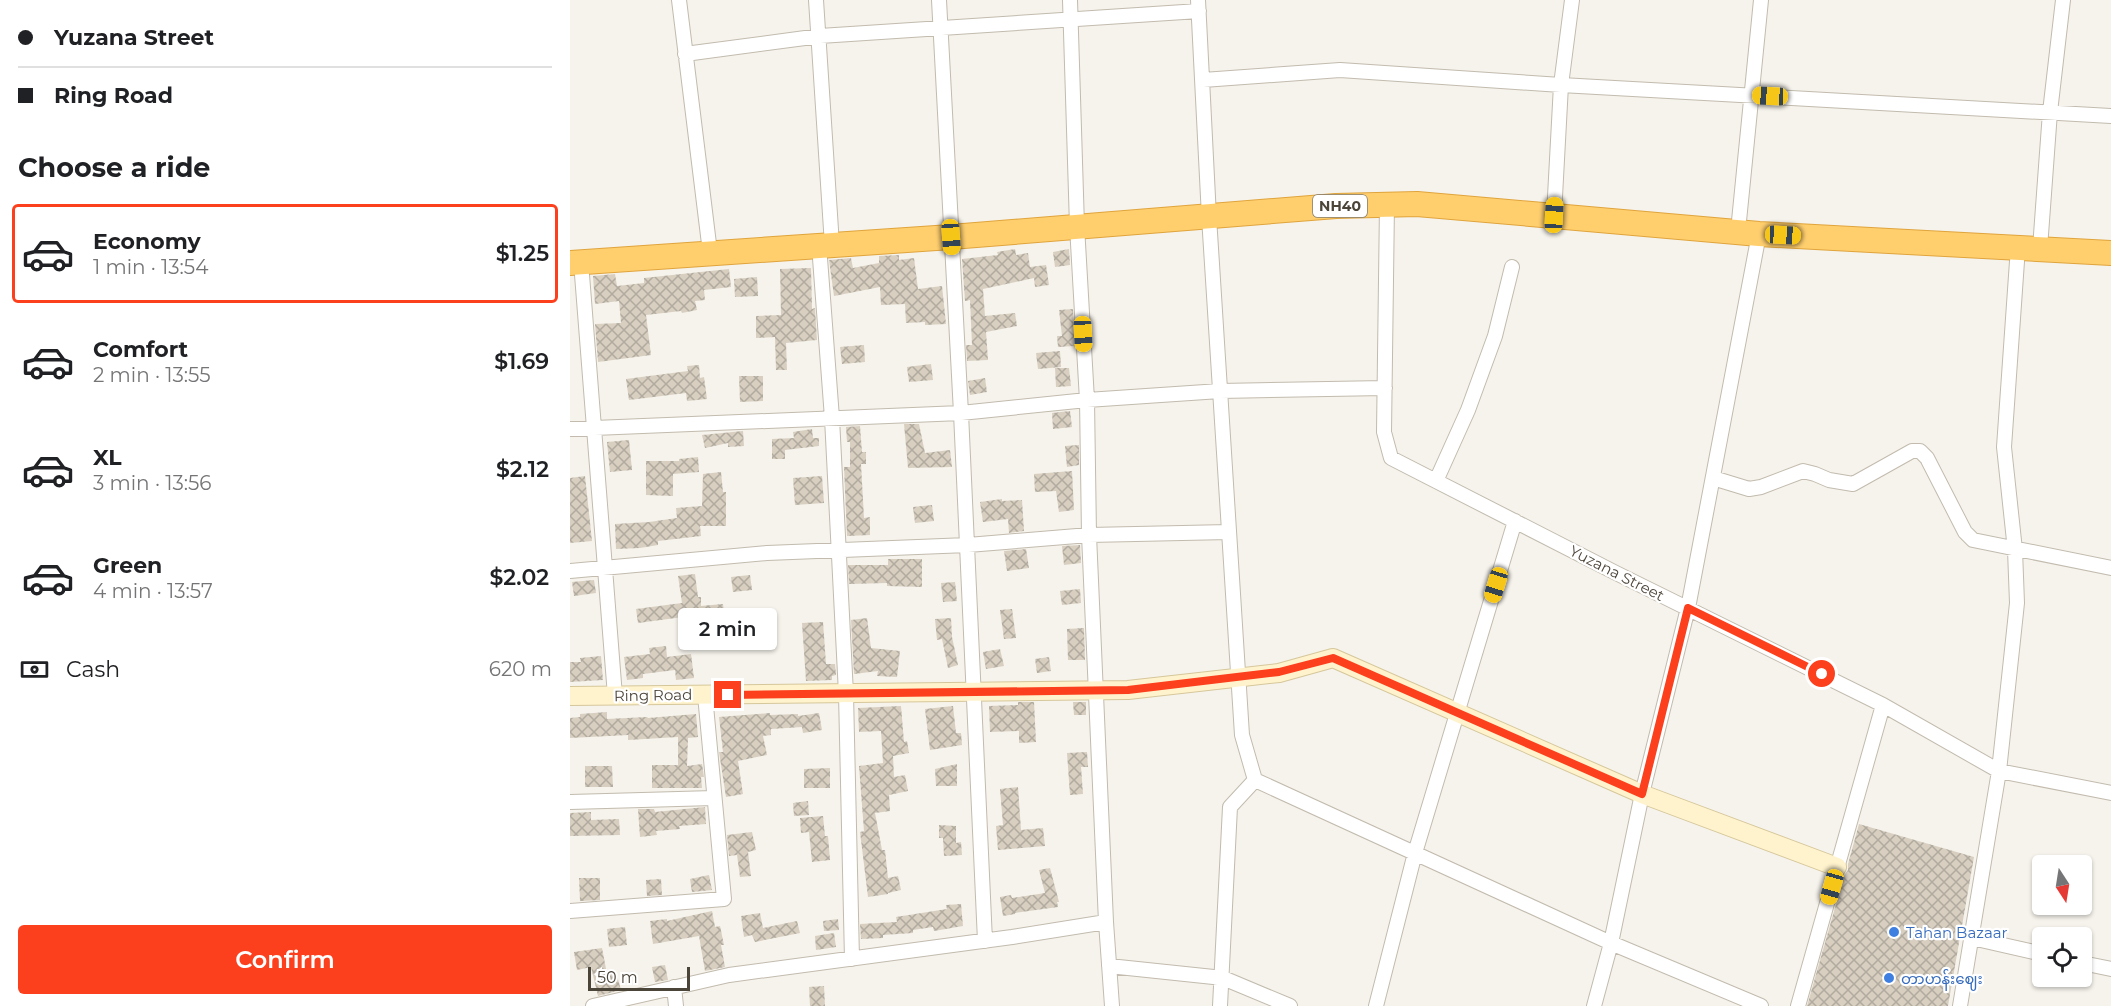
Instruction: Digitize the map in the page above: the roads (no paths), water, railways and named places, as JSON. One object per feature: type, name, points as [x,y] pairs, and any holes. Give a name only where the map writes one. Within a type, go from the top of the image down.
[{"type":"highway","name":"NH40","points":[[575,263],[1387,204],[1417,204],[1748,232],[2111,253]]},
{"type":"street","points":[[679,0],[710,252]]},
{"type":"street","points":[[816,0],[820,36],[825,245],[846,694],[852,959]]},
{"type":"street","points":[[939,0],[962,412],[985,941]]},
{"type":"street","points":[[1070,0],[1077,226],[1087,400],[1089,535],[1106,922],[1112,1006]]},
{"type":"street","points":[[1554,215],[1561,85],[1572,0]]},
{"type":"street","points":[[1594,1006],[1611,943],[1642,794],[1688,608],[1713,478],[1748,232],[1751,95],[1761,0]]},
{"type":"street","points":[[1960,1006],[1999,771],[2018,603],[2004,447],[2064,0]]},
{"type":"street","points":[[685,54],[820,36],[1069,19],[1198,5],[1242,735],[1255,780],[1611,943],[1761,1006]]},
{"type":"street","points":[[1203,80],[1340,70],[1561,85],[2111,116]]},
{"type":"street","name":"Yuzana Street","points":[[1387,204],[1384,432],[1391,458],[1883,705],[1999,771],[2111,793]]},
{"type":"street","points":[[575,263],[593,428],[615,696]]},
{"type":"street","points":[[1436,480],[1468,410],[1496,336],[1512,267]]},
{"type":"street","points":[[570,429],[962,412],[1087,400],[1220,391],[1385,388]]},
{"type":"street","points":[[1713,478],[1749,489],[1761,487],[1803,471],[1829,480],[1852,484],[1912,451],[1920,451],[1927,458],[1965,532],[1973,540],[2111,568]]},
{"type":"street","points":[[1376,1006],[1415,853],[1515,521]]},
{"type":"street","points":[[570,571],[767,553],[968,545],[1089,535],[1229,532]]},
{"type":"street","name":"Ring Road","points":[[570,696],[1128,690],[1279,672],[1333,658],[1642,794],[1837,867]]},
{"type":"street","points":[[570,911],[724,899],[705,695]]},
{"type":"street","points":[[1798,1006],[1883,705]]},
{"type":"street","points":[[1220,1006],[1230,807],[1255,780]]},
{"type":"street","points":[[570,802],[714,798]]},
{"type":"street","points":[[593,1006],[729,975],[985,941],[1106,922]]},
{"type":"street","points":[[1972,938],[2032,952]]},
{"type":"street","points":[[2092,965],[2111,969]]},
{"type":"street","points":[[1109,966],[1223,978],[1290,1006]]},
{"type":"street","points":[[674,987],[676,1006]]},
{"type":"place","name":"Tahan Bazaar","points":[[1894,932]]},
{"type":"place","name":"တာဟန်းဈေး","points":[[1889,978]]}]
